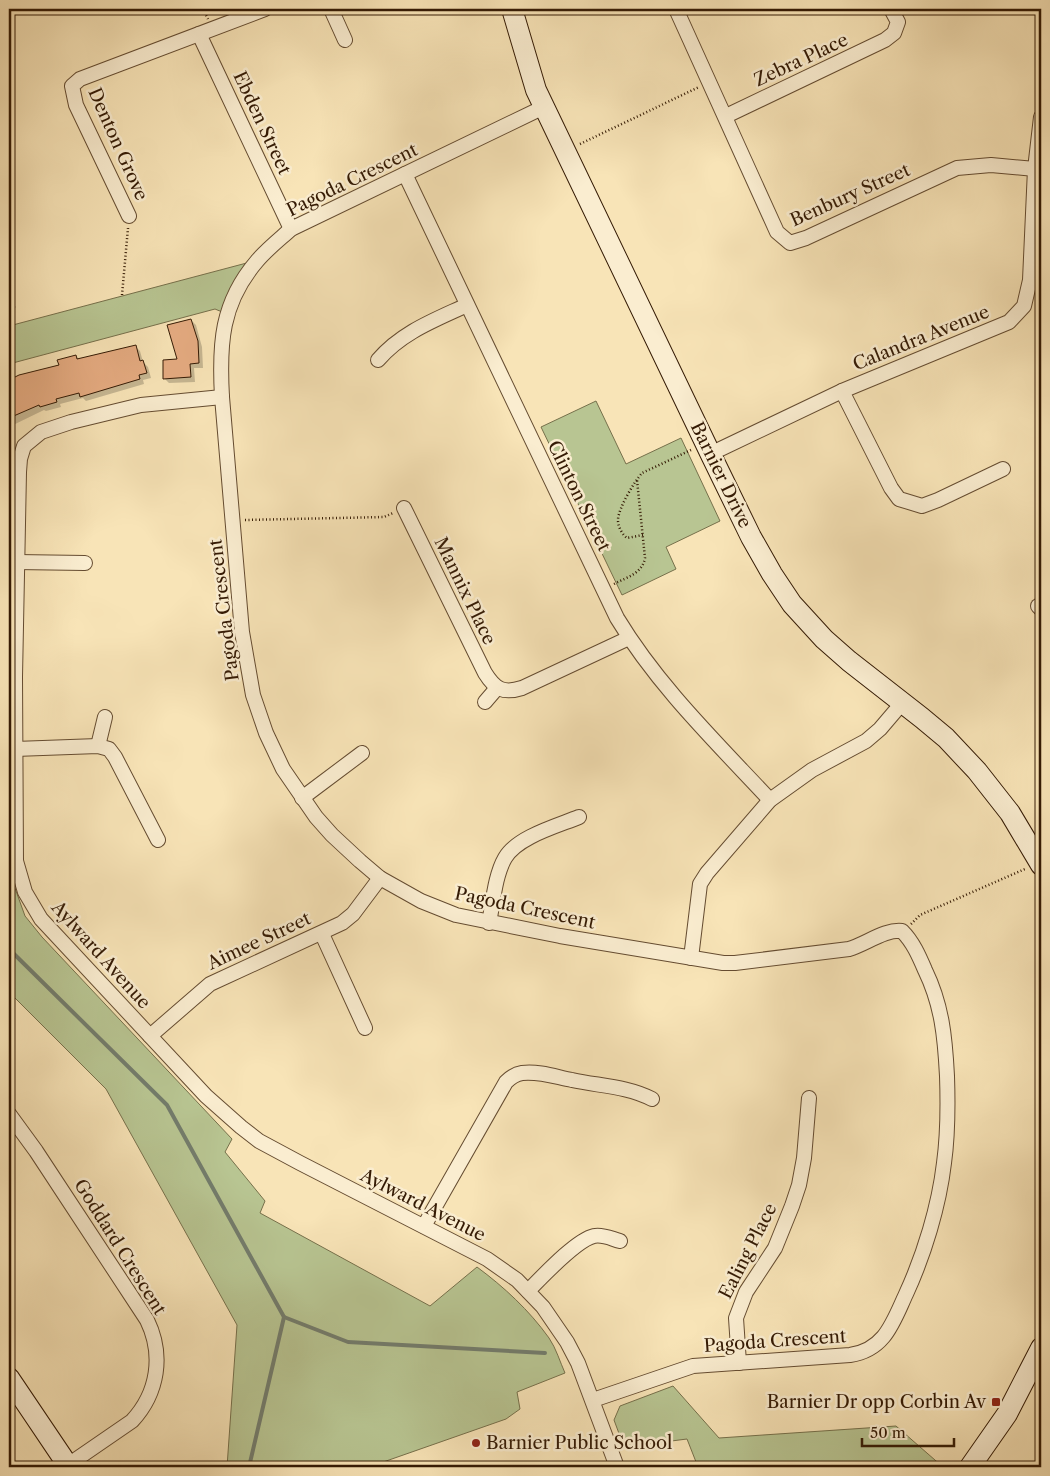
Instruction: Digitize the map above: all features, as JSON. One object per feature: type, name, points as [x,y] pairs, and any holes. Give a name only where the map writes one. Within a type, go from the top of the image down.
[{"type":"street","name":"Denton Grove","points":[[130,216],[76,105],[72,86],[80,79],[265,9]]},
{"type":"street","points":[[331,9],[345,40]]},
{"type":"street","name":"Barnier Drive","points":[[512,9],[534,84],[700,452],[761,556],[792,604],[836,651],[903,702],[946,738],[983,777],[1010,813],[1041,863]]},
{"type":"street","name":"Benbury Street","points":[[676,9],[777,232],[790,243],[806,238],[957,168],[991,164],[1035,169]]},
{"type":"street","name":"Zebra Place","points":[[726,116],[885,40],[894,33],[898,22],[891,9]]},
{"type":"street","name":"Ebden Street","points":[[199,34],[291,229]]},
{"type":"street","name":"Pagoda Crescent","points":[[544,107],[291,229],[258,260],[234,294],[222,335],[220,363],[222,398],[242,632],[253,696],[262,724],[275,753],[302,798],[332,835],[380,878],[421,901],[456,915],[489,923],[567,938],[723,963],[849,949],[890,932],[902,931],[910,939],[936,995],[941,1014],[946,1050],[947,1134],[944,1165],[933,1217],[913,1277],[890,1328],[880,1341],[871,1349],[860,1353],[838,1356],[693,1366],[593,1400]]},
{"type":"street","name":"Calandra Avenue","points":[[700,452],[1009,322],[1024,306],[1030,280],[1035,169],[1041,117]]},
{"type":"street","name":"Clinton Street","points":[[405,174],[617,618],[629,638],[677,700],[770,800]]},
{"type":"street","points":[[378,360],[386,350],[404,336],[467,305]]},
{"type":"street","points":[[842,391],[899,499],[922,506],[1003,470]]},
{"type":"street","name":"Aylward Avenue","points":[[222,398],[150,403],[125,408],[41,432],[24,446],[20,459],[16,562],[15,749],[16,861],[25,892],[41,919],[150,1036],[218,1108],[259,1141],[487,1259],[517,1280],[543,1307],[567,1342],[593,1400],[617,1467]]},
{"type":"street","name":"Mannix Place","points":[[404,508],[485,673],[497,688]]},
{"type":"street","points":[[16,562],[85,563]]},
{"type":"street","points":[[485,702],[497,688],[508,691],[522,688],[629,638]]},
{"type":"street","points":[[691,958],[700,884],[707,873],[770,800],[812,770],[866,741],[880,729],[903,702]]},
{"type":"street","points":[[98,746],[106,717]]},
{"type":"street","points":[[15,749],[98,746],[108,749],[116,757],[158,840]]},
{"type":"street","points":[[302,798],[362,753]]},
{"type":"street","points":[[489,923],[500,870],[505,858],[512,849],[525,840],[579,817]]},
{"type":"street","name":"Aimee Street","points":[[150,1036],[210,984],[322,934],[342,923],[353,914],[380,878]]},
{"type":"street","points":[[322,934],[365,1028]]},
{"type":"street","points":[[424,1226],[506,1082],[513,1076],[531,1072],[548,1074],[638,1092],[652,1099]]},
{"type":"street","name":"Ealing Place","points":[[739,1363],[736,1318],[746,1292],[775,1248],[794,1201],[804,1158],[809,1098]]},
{"type":"street","name":"Goddard Crescent","points":[[9,1114],[147,1320],[156,1348],[156,1372],[153,1387],[138,1415],[132,1422],[68,1466]]},
{"type":"street","points":[[528,1291],[584,1241],[593,1236],[603,1236],[620,1241]]},
{"type":"street","points":[[970,1467],[1006,1414],[1041,1348]]},
{"type":"street","points":[[9,1378],[68,1466]]},
{"type":"path","points":[[565,151],[710,82]]},
{"type":"path","points":[[122,295],[126,238],[130,216]]},
{"type":"path","points":[[643,535],[627,538],[621,530],[618,520],[620,512],[637,479],[642,473],[700,452]]},
{"type":"path","points":[[614,584],[640,571],[644,566],[646,558],[637,479]]},
{"type":"path","points":[[232,520],[384,517],[404,508]]},
{"type":"path","points":[[902,931],[920,915],[1041,863]]},
{"type":"green space","points":[[258,260],[227,314],[215,309],[9,364],[9,326]]},
{"type":"green space","points":[[596,401],[626,464],[681,438],[720,521],[666,547],[676,569],[622,595],[541,427]]},
{"type":"green space","points":[[9,859],[11,877],[25,916],[42,937],[232,1139],[225,1152],[265,1201],[260,1213],[430,1306],[477,1267],[516,1300],[533,1318],[554,1346],[565,1373],[517,1392],[520,1409],[506,1419],[369,1467],[227,1467],[237,1325],[106,1089],[9,992]]},
{"type":"green space","points":[[673,1386],[719,1438],[896,1426],[943,1467],[698,1467],[687,1439],[624,1447],[614,1420],[620,1406]]},
{"type":"building","points":[[191,319],[198,341],[199,363],[190,364],[191,377],[163,379],[163,360],[177,359],[167,325]]},
{"type":"building","points":[[136,345],[140,361],[143,360],[147,373],[139,375],[140,379],[80,397],[79,393],[56,399],[57,402],[40,407],[39,405],[9,418],[9,380],[19,375],[59,365],[57,360],[76,355],[77,359]]},
{"type":"waterway","points":[[9,949],[167,1105],[284,1317],[348,1342],[545,1353]]},
{"type":"waterway","points":[[249,1467],[284,1317]]},
{"type":"place","name":"Barnier Dr opp Corbin Av","points":[[996,1402]]},
{"type":"place","name":"Barnier Public School","points":[[476,1443]]}]
